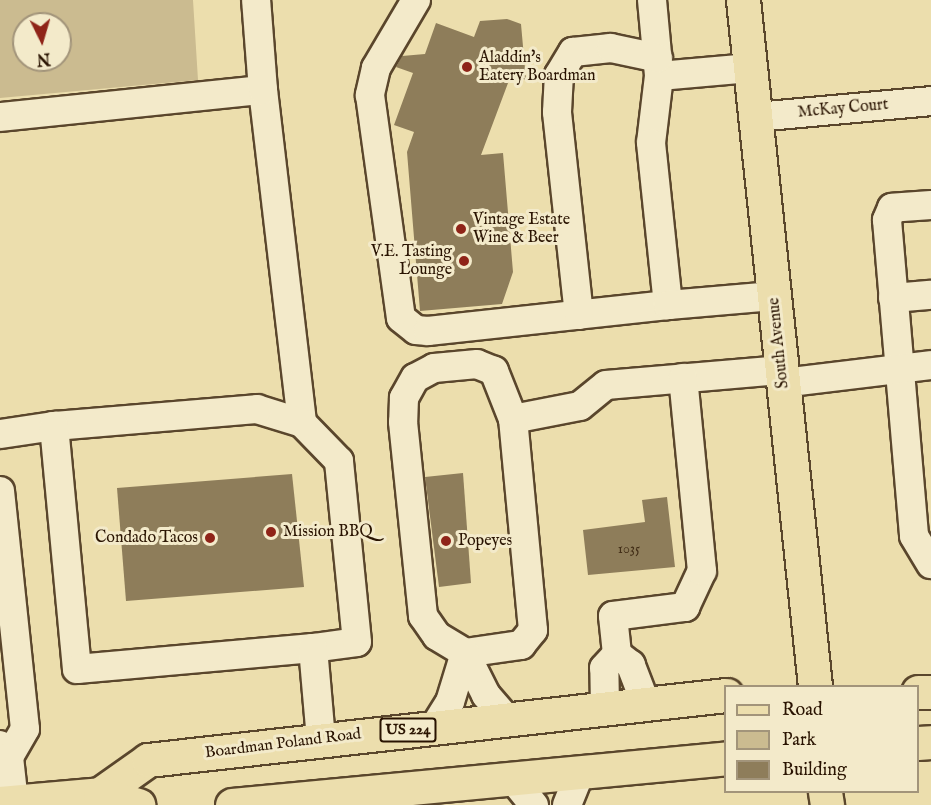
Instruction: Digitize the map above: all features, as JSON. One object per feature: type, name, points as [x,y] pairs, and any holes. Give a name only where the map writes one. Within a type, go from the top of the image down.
[{"type":"main road","name":"South Avenue","points":[[743,0],[815,685]]},
{"type":"main road","name":"Boardman Poland Road","points":[[101,799],[148,760],[604,706],[724,695]]},
{"type":"main road","points":[[232,805],[724,758]]},
{"type":"main road","name":"Boardman Poland Road","points":[[7,802],[101,799],[138,805]]},
{"type":"street","points":[[256,0],[263,90],[302,423]]},
{"type":"street","points":[[416,0],[376,68],[370,95],[401,318],[416,330],[428,331],[774,296]]},
{"type":"street","points":[[652,0],[658,67],[651,143],[668,305]]},
{"type":"street","points":[[579,315],[557,112],[559,75],[573,52],[611,48],[658,67],[750,68]]},
{"type":"street","points":[[0,117],[263,90]]},
{"type":"street","name":"McKay Court","points":[[756,117],[931,101]]},
{"type":"street","points":[[931,205],[888,212],[893,298],[914,536],[931,564]]},
{"type":"street","points":[[893,298],[931,295]]},
{"type":"street","points":[[465,653],[521,645],[533,630],[513,419],[494,371],[477,364],[434,368],[415,378],[404,398],[423,616],[437,636],[465,653],[486,695],[506,718]]},
{"type":"street","points":[[513,419],[580,406],[606,385],[683,378],[900,372],[931,365]]},
{"type":"street","points":[[645,702],[631,665],[617,654],[613,616],[685,607],[702,571],[683,378]]},
{"type":"street","points":[[0,434],[54,426],[257,409],[302,423],[339,461],[357,642],[77,669],[54,426]]},
{"type":"street","points":[[0,491],[25,729],[5,751],[7,802]]},
{"type":"street","points":[[313,648],[321,740]]},
{"type":"street","points":[[435,726],[450,702],[465,653]]},
{"type":"street","points":[[604,706],[604,668],[617,654]]},
{"type":"street","points":[[567,805],[580,772]]},
{"type":"street","points":[[512,778],[534,805]]},
{"type":"green space","points":[[0,0],[193,0],[198,80],[0,98]]},
{"type":"building","points":[[507,19],[521,24],[526,80],[511,75],[481,155],[503,153],[513,272],[502,304],[420,311],[407,152],[414,132],[394,125],[413,73],[396,67],[402,56],[425,54],[436,23],[474,37],[480,21]]},
{"type":"building","name":"Popeyes","points":[[463,473],[471,583],[439,587],[425,477]]},
{"type":"building","points":[[292,474],[304,587],[126,601],[117,488]]},
{"type":"building","points":[[667,497],[675,567],[588,575],[583,530],[645,522],[642,500]]},
{"type":"place","name":"Aladdin's Eatery Boardman","points":[[467,67]]},
{"type":"place","name":"Vintage Estate Wine & Beer","points":[[461,229]]},
{"type":"place","name":"V.E. Tasting Lounge","points":[[464,261]]},
{"type":"place","name":"Mission BBQ","points":[[271,532]]},
{"type":"place","name":"Condado Tacos","points":[[210,538]]},
{"type":"place","name":"Popeyes","points":[[446,541]]}]
